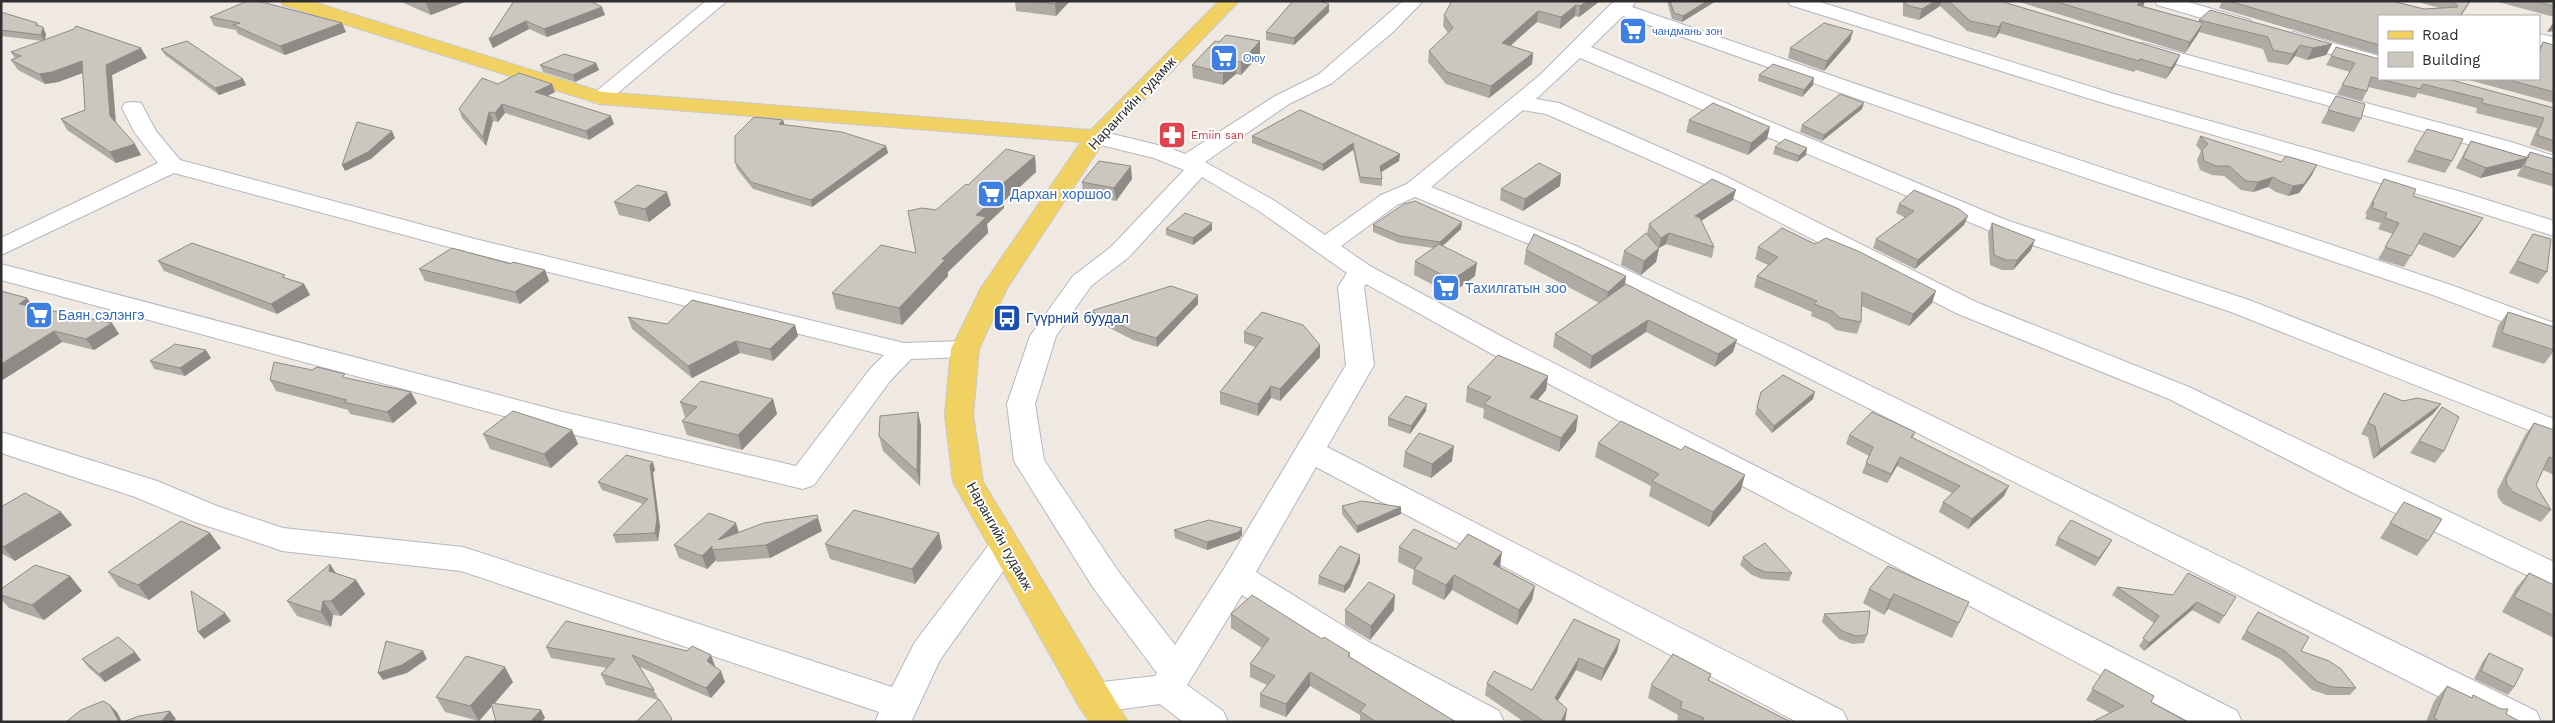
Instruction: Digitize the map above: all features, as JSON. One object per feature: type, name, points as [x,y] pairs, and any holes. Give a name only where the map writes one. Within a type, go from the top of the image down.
[{"type":"main road","points":[[290,1],[600,98],[1096,137]]},
{"type":"main road","name":"Нарангийн гудамж","points":[[1102,710],[968,482],[958,415],[964,349],[994,288],[1096,137],[1230,1]]},
{"type":"street","points":[[600,98],[718,1]]},
{"type":"street","points":[[1210,722],[1171,681],[1028,461],[1021,404],[1043,336],[1082,282],[1120,252],[1194,164],[1282,100],[1325,79],[1386,28],[1414,1]]},
{"type":"street","points":[[1797,1],[2107,98],[2457,198],[2554,229]]},
{"type":"street","points":[[2164,1],[2378,62]]},
{"type":"street","points":[[1325,246],[1389,200],[1415,189],[1519,102],[1622,5],[2032,152],[2442,290],[2554,333]]},
{"type":"street","points":[[2540,40],[2554,43]]},
{"type":"street","points":[[2122,42],[2227,74],[2504,146],[2554,163]]},
{"type":"street","points":[[1577,49],[1997,225],[2240,306],[2554,430]]},
{"type":"street","points":[[1519,102],[1551,108],[1717,181],[1968,308],[2179,393],[2364,485],[2554,576]]},
{"type":"street","points":[[133,108],[146,133],[172,165],[469,245],[904,351],[964,349]]},
{"type":"street","points":[[1096,137],[1162,153],[1194,164],[1267,206],[1361,271],[1502,348],[2224,722]]},
{"type":"street","points":[[1,248],[172,165]]},
{"type":"street","points":[[1415,189],[1565,250],[1787,356],[2523,722]]},
{"type":"street","points":[[1102,710],[1171,681],[1238,576],[1360,365],[1355,336],[1355,304],[1351,287],[1361,271]]},
{"type":"street","points":[[1,272],[562,422],[802,478],[880,375],[904,351]]},
{"type":"street","points":[[1,442],[146,489],[206,514],[282,539],[463,559],[897,713],[927,652],[1005,546]]},
{"type":"street","points":[[1310,451],[1830,722]]},
{"type":"street","points":[[1238,576],[1357,652],[1486,722]]},
{"type":"building","points":[[247,1],[258,1],[342,23],[280,46],[233,25],[240,23],[210,17]]},
{"type":"building","points":[[514,1],[590,1],[602,7],[544,29],[526,21],[489,39]]},
{"type":"building","points":[[1030,1],[1058,1],[1055,4]]},
{"type":"building","points":[[1293,1],[1319,1],[1329,4],[1294,38],[1266,32]]},
{"type":"building","points":[[1452,1],[1587,1],[1580,6],[1576,5],[1561,17],[1538,11],[1502,43],[1533,53],[1491,86],[1447,72],[1429,51],[1453,28],[1444,15]]},
{"type":"building","points":[[1670,1],[1707,1],[1683,16],[1674,13]]},
{"type":"building","points":[[1906,1],[1935,1],[1922,9],[1906,5]]},
{"type":"building","points":[[1949,1],[2000,1],[2180,55],[2171,68],[2140,59],[2139,61],[2002,22],[1999,27],[1970,21]]},
{"type":"building","points":[[2054,1],[2141,1],[2137,5],[2203,23],[2190,42]]},
{"type":"building","points":[[2229,1],[2392,1],[2424,9],[2458,7],[2454,1],[2470,1],[2461,15],[2378,15],[2378,45]]},
{"type":"building","points":[[2534,1],[2554,1],[2554,6]]},
{"type":"building","points":[[2210,10],[2332,44],[2313,48],[2300,45],[2293,54],[2273,50],[2268,37],[2199,20]]},
{"type":"building","points":[[1,12],[37,23],[36,25],[43,27],[41,35],[1,30]]},
{"type":"building","points":[[1824,23],[1853,31],[1827,61],[1790,48]]},
{"type":"building","points":[[76,26],[141,48],[106,65],[110,116],[135,144],[110,152],[61,119],[85,110],[82,61],[52,72],[39,74],[11,60],[21,56],[11,52],[74,29]]},
{"type":"building","points":[[1226,35],[1260,41],[1241,62],[1236,61],[1223,73],[1192,65],[1215,41],[1219,42]]},
{"type":"building","points":[[187,41],[243,79],[215,88],[161,49]]},
{"type":"building","points":[[2543,42],[2554,45],[2554,92],[2510,80],[2540,80],[2540,51]]},
{"type":"building","points":[[2336,47],[2378,59],[2378,79],[2371,77],[2367,91],[2342,85],[2355,63],[2331,56]]},
{"type":"building","points":[[564,54],[596,63],[573,75],[540,65]]},
{"type":"building","points":[[1773,64],[1814,78],[1804,90],[1759,75]]},
{"type":"building","points":[[519,73],[552,84],[535,92],[611,116],[586,131],[502,104],[495,113],[489,112],[483,137],[459,109],[482,78],[498,84]]},
{"type":"building","points":[[2384,80],[2452,80],[2554,108],[2554,141],[2537,135],[2544,118],[2482,103],[2483,99],[2423,84],[2420,89]]},
{"type":"building","points":[[1840,94],[1864,103],[1824,135],[1802,125]]},
{"type":"building","points":[[2336,96],[2365,104],[2361,119],[2328,110]]},
{"type":"building","points":[[1713,103],[1770,127],[1751,143],[1689,120]]},
{"type":"building","points":[[1300,110],[1400,154],[1380,166],[1382,179],[1360,177],[1353,143],[1323,164],[1252,136]]},
{"type":"building","points":[[754,117],[783,120],[779,124],[842,132],[886,146],[811,200],[751,182],[735,162],[735,136]]},
{"type":"building","points":[[357,122],[392,131],[368,152],[342,165]]},
{"type":"building","points":[[2427,129],[2463,139],[2452,161],[2414,150]]},
{"type":"building","points":[[2200,136],[2281,162],[2286,156],[2317,165],[2304,184],[2293,186],[2273,177],[2258,182],[2246,181],[2229,166],[2216,166],[2204,161],[2202,150],[2208,144]]},
{"type":"building","points":[[1785,139],[1807,148],[1799,156],[1775,147]]},
{"type":"building","points":[[2471,141],[2528,158],[2530,152],[2554,159],[2554,175],[2524,166],[2527,158],[2486,168],[2463,158]]},
{"type":"building","points":[[1006,149],[1035,156],[994,191],[1001,193],[976,215],[986,217],[942,259],[945,260],[899,308],[832,293],[881,245],[916,253],[908,211],[922,208],[936,210],[966,184],[968,185]]},
{"type":"building","points":[[1099,161],[1131,166],[1114,188],[1082,182]]},
{"type":"building","points":[[1539,163],[1561,174],[1525,199],[1501,189]]},
{"type":"building","points":[[1712,179],[1736,190],[1695,216],[1700,218],[1714,247],[1669,233],[1661,238],[1649,224]]},
{"type":"building","points":[[2384,179],[2416,189],[2413,196],[2483,218],[2461,247],[2424,233],[2411,256],[2385,247],[2399,223],[2385,218],[2387,213],[2372,208],[2374,203],[2372,203]]},
{"type":"building","points":[[637,185],[667,192],[645,209],[614,202]]},
{"type":"building","points":[[1914,190],[1959,209],[1968,216],[1918,260],[1876,239],[1914,211],[1899,204]]},
{"type":"building","points":[[1415,201],[1462,222],[1440,242],[1400,236],[1373,225],[1404,204]]},
{"type":"building","points":[[1185,213],[1212,223],[1193,238],[1166,229]]},
{"type":"building","points":[[1992,223],[2035,240],[2017,260],[2006,260],[1994,255]]},
{"type":"building","points":[[1782,228],[1815,244],[1826,238],[1858,251],[1936,291],[1913,314],[1862,292],[1861,322],[1840,318],[1832,311],[1814,304],[1817,301],[1757,276],[1778,257],[1758,247]]},
{"type":"building","points":[[1646,233],[1659,248],[1644,261],[1624,251]]},
{"type":"building","points":[[1534,234],[1626,276],[1608,292],[1526,250]]},
{"type":"building","points":[[2533,234],[2551,239],[2547,272],[2517,261]]},
{"type":"building","points":[[192,243],[285,275],[282,277],[304,284],[271,304],[158,261]]},
{"type":"building","points":[[1439,244],[1477,263],[1452,280],[1415,261]]},
{"type":"building","points":[[452,248],[511,264],[513,262],[545,270],[515,292],[419,269]]},
{"type":"building","points":[[1626,284],[1737,340],[1718,354],[1648,320],[1592,356],[1555,334]]},
{"type":"building","points":[[1171,286],[1198,295],[1156,338],[1133,331],[1091,311]]},
{"type":"building","points":[[1,291],[27,298],[19,304],[112,323],[86,339],[54,331],[1,364]]},
{"type":"building","points":[[692,300],[795,325],[770,349],[736,341],[688,366],[628,317],[667,324]]},
{"type":"building","points":[[1262,312],[1303,325],[1320,345],[1280,389],[1271,386],[1258,404],[1220,392],[1263,338],[1244,332]]},
{"type":"building","points":[[2508,312],[2554,327],[2554,350],[2502,333]]},
{"type":"building","points":[[175,344],[206,350],[180,368],[150,361]]},
{"type":"building","points":[[1498,355],[1548,376],[1530,397],[1578,416],[1561,438],[1484,404],[1491,397],[1467,387]]},
{"type":"building","points":[[274,362],[312,370],[317,367],[345,374],[342,377],[411,392],[387,412],[344,402],[347,400],[270,380]]},
{"type":"building","points":[[1783,375],[1815,392],[1774,426],[1757,407],[1761,392]]},
{"type":"building","points":[[701,381],[773,399],[738,435],[682,421],[697,407],[680,402]]},
{"type":"building","points":[[2384,393],[2403,401],[2418,398],[2441,404],[2380,449],[2375,426],[2368,423]]},
{"type":"building","points":[[1406,396],[1427,404],[1411,426],[1388,418]]},
{"type":"building","points":[[2442,407],[2459,417],[2444,451],[2419,441]]},
{"type":"building","points":[[513,411],[572,430],[544,454],[483,434]]},
{"type":"building","points":[[918,412],[917,471],[879,436],[880,416]]},
{"type":"building","points":[[1872,412],[1915,432],[1911,437],[2009,486],[1972,519],[1943,502],[1960,486],[1900,457],[1891,474],[1866,463],[1873,447],[1849,435]]},
{"type":"building","points":[[1621,421],[1681,450],[1685,446],[1745,475],[1713,512],[1652,481],[1659,474],[1598,443]]},
{"type":"building","points":[[2534,423],[2554,430],[2554,459],[2549,457],[2536,485],[2551,510],[2513,492],[2507,485],[2506,479]]},
{"type":"building","points":[[1419,433],[1454,446],[1432,464],[1405,452]]},
{"type":"building","points":[[626,455],[653,462],[650,465],[657,519],[655,533],[613,535],[648,499],[598,482]]},
{"type":"building","points":[[25,493],[61,512],[3,547],[1,546],[1,507]]},
{"type":"building","points":[[1362,501],[1401,507],[1357,526],[1342,506]]},
{"type":"building","points":[[2404,502],[2442,519],[2428,541],[2390,523]]},
{"type":"building","points":[[854,510],[939,533],[912,569],[825,544]]},
{"type":"building","points":[[709,513],[736,523],[718,540],[764,523],[817,515],[818,518],[766,545],[712,550],[712,546],[702,556],[674,545]]},
{"type":"building","points":[[1209,520],[1242,528],[1239,532],[1207,542],[1174,530]]},
{"type":"building","points":[[2071,520],[2112,540],[2099,558],[2058,538]]},
{"type":"building","points":[[181,521],[210,533],[138,585],[108,572]]},
{"type":"building","points":[[1414,529],[1456,549],[1468,534],[1502,552],[1493,564],[1535,586],[1519,610],[1454,575],[1446,585],[1414,569],[1422,558],[1399,547]]},
{"type":"building","points":[[1765,543],[1792,573],[1765,572],[1754,567],[1743,557]]},
{"type":"building","points":[[1340,546],[1360,555],[1350,579],[1344,586],[1319,576]]},
{"type":"building","points":[[330,564],[329,571],[356,580],[331,601],[323,601],[321,612],[287,601]]},
{"type":"building","points":[[35,565],[70,576],[32,605],[1,595],[1,589]]},
{"type":"building","points":[[1888,566],[1969,602],[1959,623],[1894,594],[1890,600],[1869,589]]},
{"type":"building","points":[[2188,573],[2236,597],[2224,616],[2197,602],[2149,643],[2143,638],[2159,616],[2117,587],[2173,595]]},
{"type":"building","points":[[2529,573],[2554,585],[2554,616],[2514,597]]},
{"type":"building","points":[[1369,582],[1395,595],[1371,626],[1345,610]]},
{"type":"building","points":[[191,591],[225,613],[198,632]]},
{"type":"building","points":[[1252,595],[1322,639],[1324,637],[1350,653],[1348,656],[1456,722],[1376,722],[1360,711],[1366,705],[1310,672],[1286,704],[1260,694],[1275,676],[1250,664],[1269,639],[1231,614]]},
{"type":"building","points":[[1870,611],[1867,635],[1856,636],[1842,631],[1824,614]]},
{"type":"building","points":[[2258,612],[2309,637],[2301,651],[2329,661],[2341,669],[2356,688],[2332,687],[2318,682],[2285,651],[2246,631]]},
{"type":"building","points":[[1574,619],[1620,640],[1604,669],[1579,658],[1555,698],[1567,709],[1561,722],[1545,722],[1487,683],[1494,671],[1532,690]]},
{"type":"building","points":[[566,621],[687,651],[692,646],[711,655],[707,661],[721,671],[706,688],[632,655],[654,690],[601,674],[615,659],[546,647]]},
{"type":"building","points":[[118,637],[135,652],[99,674],[82,659]]},
{"type":"building","points":[[386,641],[423,651],[402,665],[378,673]]},
{"type":"building","points":[[2489,653],[2523,669],[2514,687],[2481,671]]},
{"type":"building","points":[[1673,654],[1711,674],[1708,680],[1791,722],[1702,722],[1704,718],[1680,708],[1682,702],[1651,685]]},
{"type":"building","points":[[466,656],[505,667],[470,706],[436,697]]},
{"type":"building","points":[[2105,669],[2154,696],[2151,702],[2187,722],[2092,722],[2124,706],[2092,689]]},
{"type":"building","points":[[2447,686],[2472,698],[2473,695],[2501,709],[2508,709],[2506,714],[2521,722],[2441,722],[2434,718]]},
{"type":"building","points":[[659,699],[672,719],[669,722],[637,722],[638,720]]},
{"type":"building","points":[[103,701],[110,705],[119,722],[66,722],[81,710]]},
{"type":"building","points":[[491,703],[541,710],[530,722],[496,722]]},
{"type":"building","points":[[170,711],[161,722],[123,722],[139,716]]},
{"type":"place","name":"чандмань зон","points":[[1633,31]]},
{"type":"place","name":"Оюу","points":[[1224,58]]},
{"type":"place","name":"Emiin san","points":[[1172,135]]},
{"type":"place","name":"Дархан хоршоо","points":[[991,194]]},
{"type":"place","name":"Тахилгатын зоо","points":[[1446,288]]},
{"type":"place","name":"Баян сэлэнгэ","points":[[39,315]]},
{"type":"place","name":"Гүүрний буудал","points":[[1007,318]]}]
